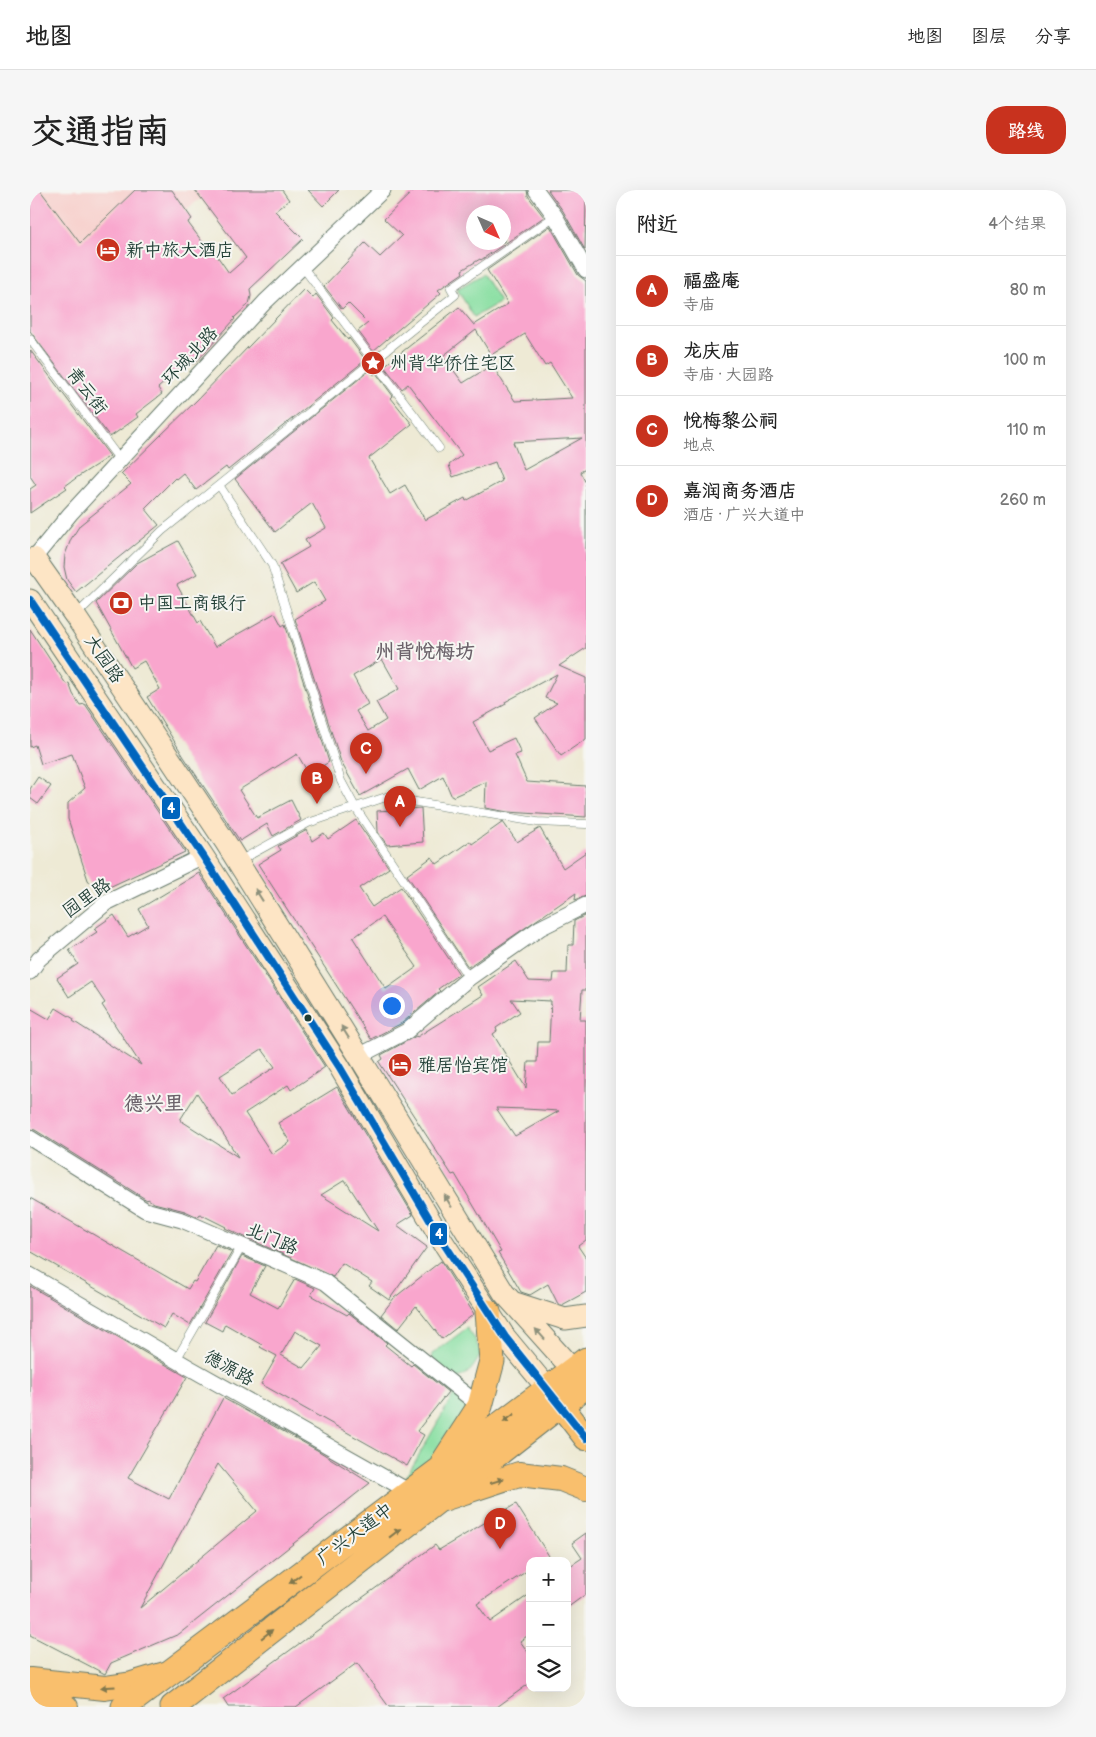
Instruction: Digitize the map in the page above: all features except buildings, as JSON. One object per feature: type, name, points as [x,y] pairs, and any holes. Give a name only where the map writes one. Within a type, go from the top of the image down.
[{"type":"highway","points":[[437,1473],[480,1406],[492,1361],[488,1312]]},
{"type":"highway","name":"广兴大道中","points":[[124,1707],[410,1492],[583,1378]]},
{"type":"highway","name":"广兴大道中","points":[[174,1707],[434,1502],[554,1397]]},
{"type":"highway","points":[[196,1707],[234,1660]]},
{"type":"main road","name":"大园路","points":[[34,558],[75,616],[238,862],[504,1293],[583,1378]]},
{"type":"main road","name":"大园路","points":[[30,600],[203,856],[339,1066],[443,1242],[488,1312],[505,1337],[554,1397]]},
{"type":"main road","points":[[512,1302],[565,1319],[586,1316]]},
{"type":"main road","points":[[554,1397],[586,1438]]},
{"type":"main road","points":[[434,1502],[519,1474],[560,1479],[586,1488]]},
{"type":"main road","points":[[30,1681],[105,1688],[132,1684],[172,1672]]},
{"type":"main road","points":[[30,1681],[66,1707]]},
{"type":"main road","points":[[30,1703],[35,1707]]},
{"type":"street","name":"环城北路","points":[[34,558],[70,514],[265,302],[383,190]]},
{"type":"street","points":[[536,190],[584,262]]},
{"type":"street","name":"园里路","points":[[30,972],[39,959],[106,903],[203,856]]},
{"type":"street","points":[[359,1056],[407,1031],[469,978],[540,928],[586,905]]},
{"type":"street","name":"北门路","points":[[30,1138],[145,1210],[182,1220],[325,1282],[480,1406]]},
{"type":"street","name":"德源路","points":[[30,1275],[410,1492]]},
{"type":"lane","points":[[75,616],[162,531],[455,295],[451,288],[554,216]]},
{"type":"lane","points":[[302,266],[440,448]]},
{"type":"lane","name":"青云街","points":[[30,339],[120,460]]},
{"type":"lane","points":[[219,485],[272,565],[341,781],[355,807],[469,978]]},
{"type":"lane","points":[[238,862],[308,823],[386,797],[537,822],[586,824]]},
{"type":"lane","points":[[176,1360],[242,1246]]},
{"type":"shaded area","name":"新中旅大酒店","points":[[30,190],[212,190],[105,271]]},
{"type":"green space","points":[[483,274],[500,302],[474,317],[457,289]]},
{"type":"green space","points":[[467,1328],[475,1339],[481,1354],[466,1374],[450,1379],[431,1362],[432,1354]]},
{"type":"green space","points":[[454,1394],[473,1407],[414,1485],[405,1479]]},
{"type":"transit line","name":"4","points":[[30,600],[203,856],[339,1066],[443,1242],[505,1337],[586,1438]]},
{"type":"place","name":"新中旅大酒店","points":[[108,250]]},
{"type":"place","name":"州背华侨住宅区","points":[[373,363]]},
{"type":"place","name":"中国工商银行","points":[[121,603]]},
{"type":"place","name":"悦梅黎公祠","points":[[366,774]]},
{"type":"place","name":"龙庆庙","points":[[317,804]]},
{"type":"place","name":"福盛庵","points":[[400,827]]},
{"type":"place","name":"雅居怡宾馆","points":[[400,1065]]},
{"type":"place","name":"嘉润商务酒店","points":[[500,1549]]},
{"type":"district","name":"州背悦梅坊","points":[[425,652]]},
{"type":"district","name":"德兴里","points":[[154,1104]]}]
